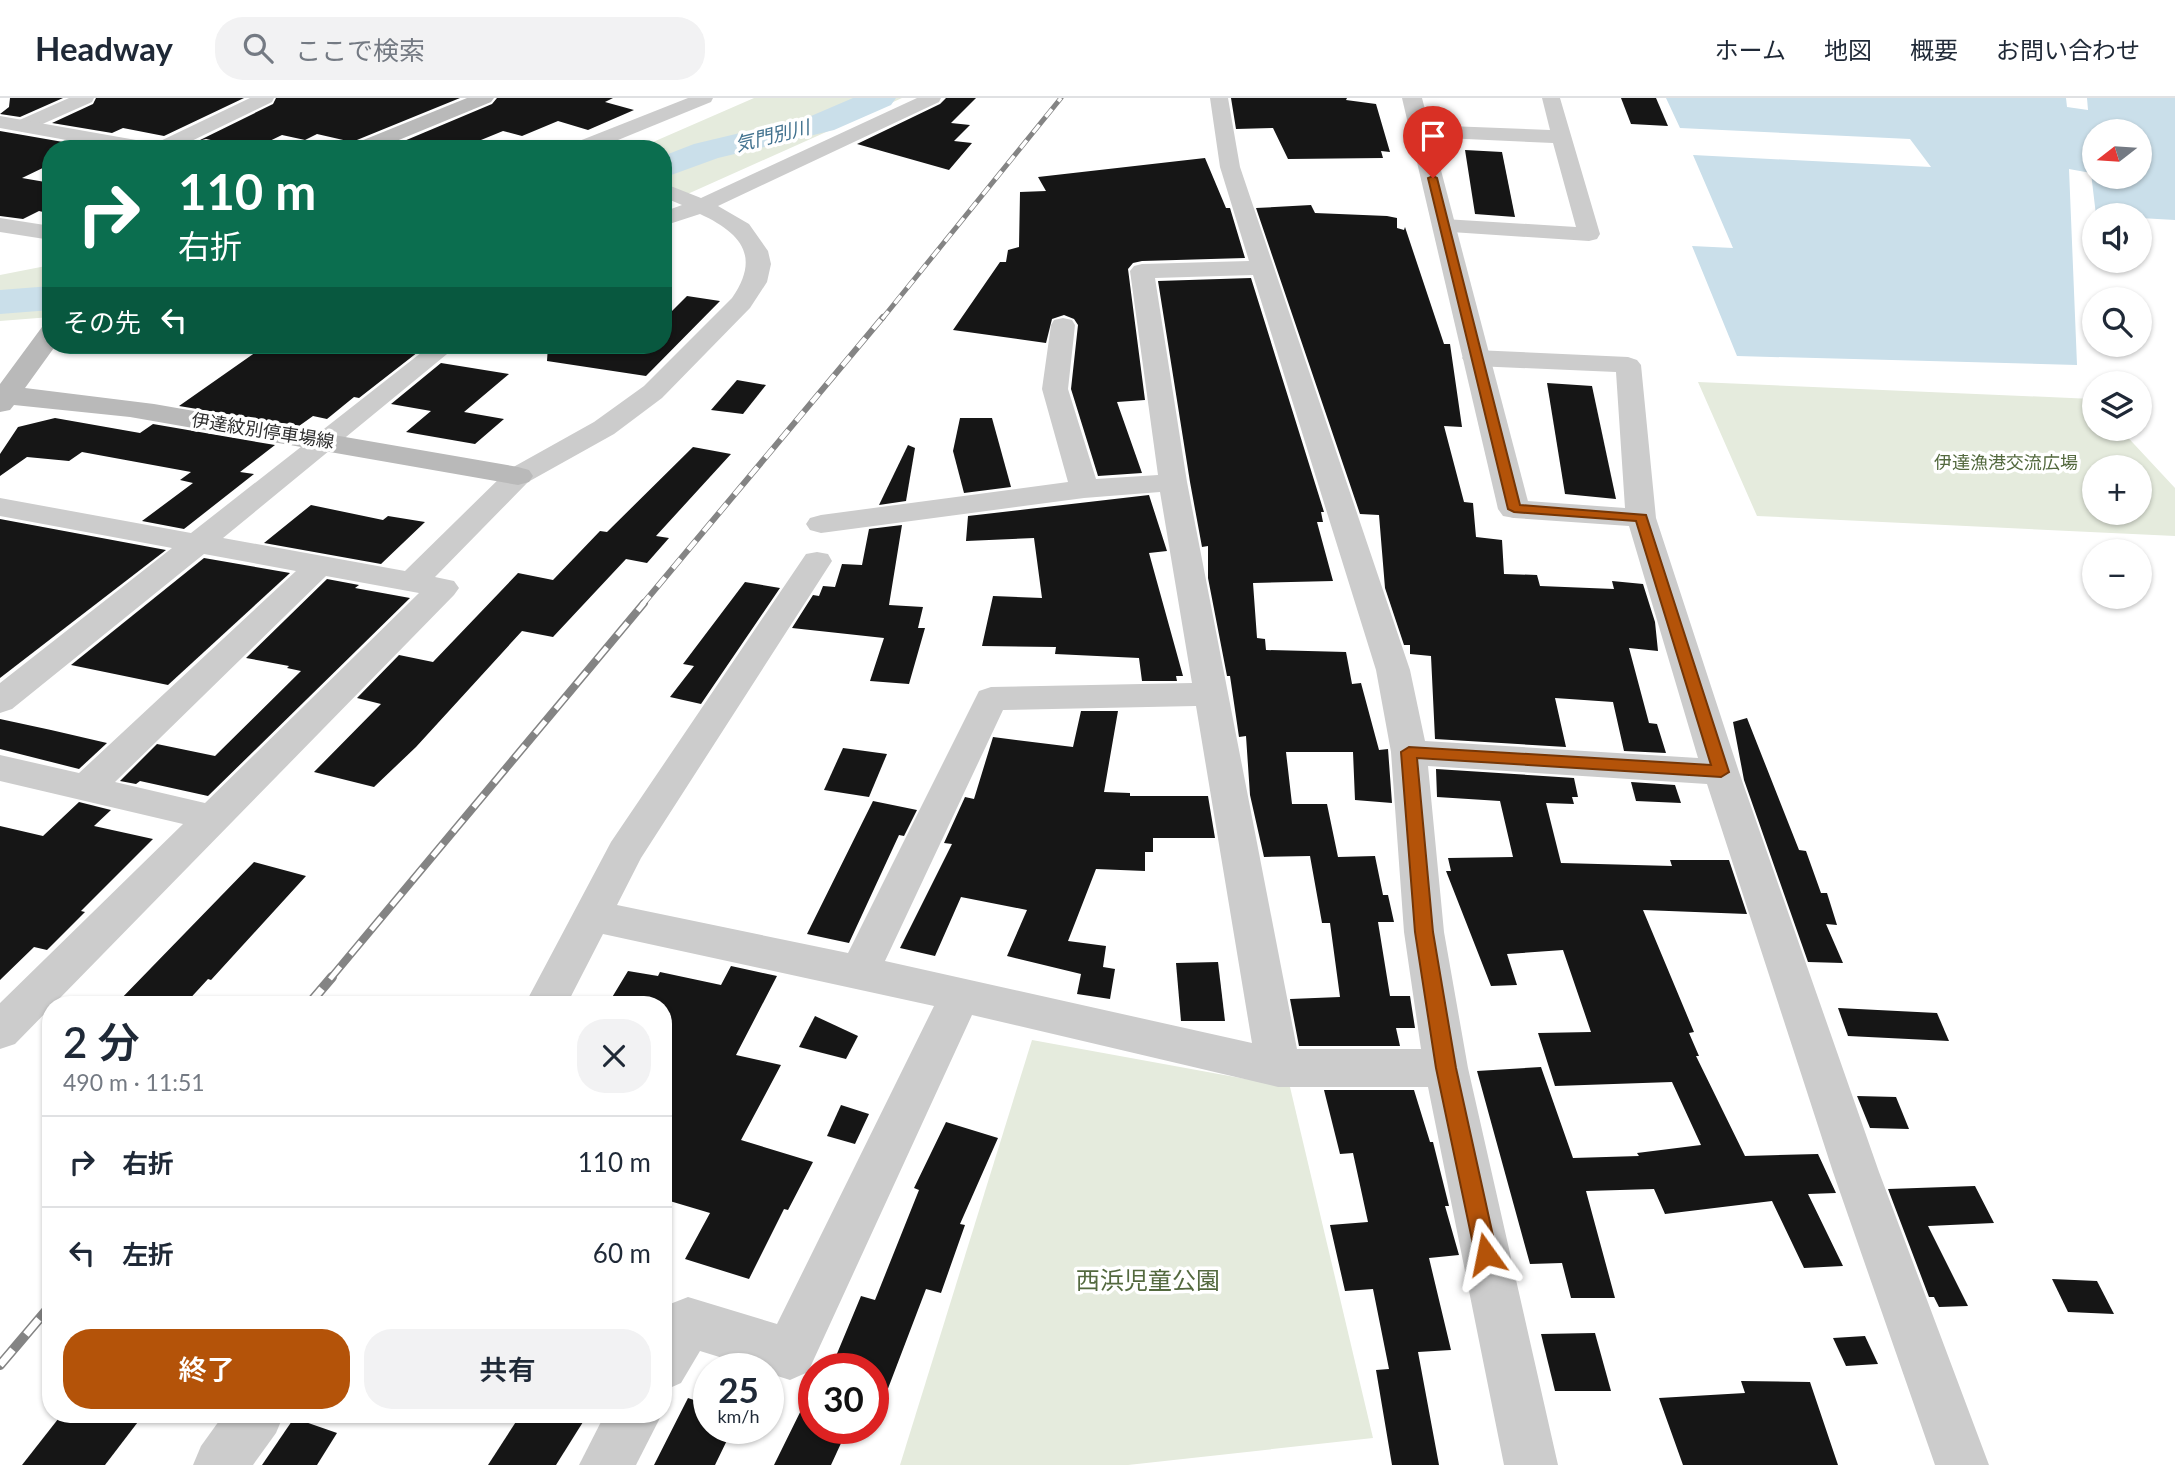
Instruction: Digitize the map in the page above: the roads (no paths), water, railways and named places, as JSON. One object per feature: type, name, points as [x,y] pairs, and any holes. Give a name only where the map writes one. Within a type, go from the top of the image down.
[{"type":"main road","points":[[379,140],[477,99]]},
{"type":"main road","points":[[2,398],[42,345]]},
{"type":"main road","name":"伊達紋別停車場線","points":[[2,398],[42,396],[114,406],[324,440],[518,477]]},
{"type":"street","points":[[22,126],[85,98]]},
{"type":"street","points":[[178,140],[265,98]]},
{"type":"street","points":[[603,140],[704,98]]},
{"type":"street","points":[[672,214],[932,98]]},
{"type":"street","points":[[1219,98],[1230,167],[1393,670],[1409,752],[1424,932],[1446,1068],[1531,1465]]},
{"type":"street","points":[[1412,98],[1514,509],[1641,518]]},
{"type":"street","points":[[1444,226],[1589,234],[1551,98]]},
{"type":"street","points":[[0,122],[102,140]]},
{"type":"street","points":[[1422,131],[1563,137]]},
{"type":"street","points":[[411,583],[518,477],[604,428],[653,392],[741,303],[755,282],[759,264],[757,251],[750,240],[728,219],[672,193]]},
{"type":"street","points":[[0,225],[42,232]]},
{"type":"street","points":[[1262,268],[1142,271],[1174,482],[1278,1068]]},
{"type":"street","points":[[1063,325],[1055,389],[1084,489]]},
{"type":"street","points":[[0,701],[434,354]]},
{"type":"street","points":[[1475,358],[1628,365],[1641,518],[1721,772],[1856,1172],[1962,1465]]},
{"type":"street","points":[[821,524],[1084,489],[1174,482]]},
{"type":"street","points":[[0,507],[443,587],[0,1031]]},
{"type":"street","points":[[550,996],[625,852],[817,561]]},
{"type":"street","points":[[86,788],[320,565]]},
{"type":"street","points":[[859,972],[991,699],[1213,694]]},
{"type":"street","points":[[1409,752],[1721,772]]},
{"type":"street","points":[[0,768],[213,818]]},
{"type":"street","points":[[593,916],[859,972],[1278,1068],[1446,1068]]},
{"type":"street","points":[[676,1317],[790,1354],[960,996]]},
{"type":"street","points":[[220,1465],[250,1423]]},
{"type":"street","points":[[606,1465],[630,1423]]},
{"type":"water","points":[[1666,98],[2066,98],[2067,107],[2088,110],[2087,98],[2175,98],[2175,220],[2152,219],[2152,203],[2095,203],[2093,189],[2152,189],[2152,119],[2082,119],[2082,171],[2069,169],[2077,365],[1737,356],[1692,246],[1733,248],[1693,155],[1931,167],[1910,139],[1680,128]]},
{"type":"waterway","name":"気門別川","points":[[672,164],[706,151],[822,123],[880,98]]},
{"type":"waterway","name":"気門別川","points":[[0,302],[42,299]]},
{"type":"railway","points":[[882,319],[1061,98]]},
{"type":"railway","points":[[642,605],[883,317]]},
{"type":"railway","points":[[330,979],[644,603]]},
{"type":"railway","points":[[316,996],[332,977]]},
{"type":"railway","points":[[0,1365],[42,1316]]},
{"type":"park label","name":"伊達漁港交流広場","points":[[2006,462]]},
{"type":"park label","name":"西浜児童公園","points":[[1148,1279]]}]
